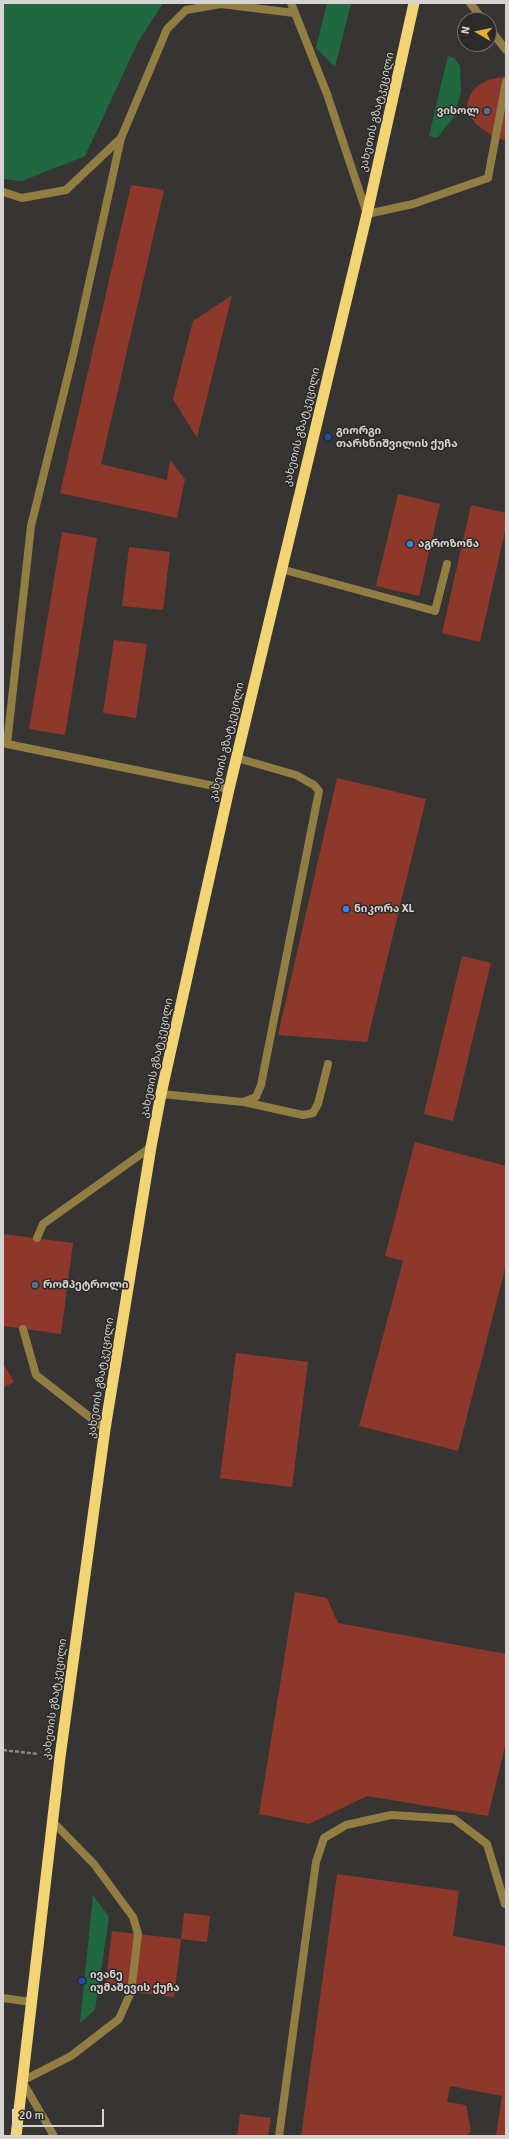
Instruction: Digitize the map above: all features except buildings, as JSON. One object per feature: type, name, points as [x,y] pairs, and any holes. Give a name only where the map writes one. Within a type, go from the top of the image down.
[{"type":"highway","name":"კახეთის გზატკეცილი","points":[[16,2136],[60,1757],[105,1429],[152,1147],[162,1094],[236,758],[367,214],[414,3]]},
{"type":"street","points":[[291,3],[294,14],[327,94],[367,214],[413,204],[488,178],[506,82]]},
{"type":"street","points":[[470,3],[477,12]]},
{"type":"street","points":[[229,789],[7,744],[31,526],[74,351],[121,138],[167,29],[186,10],[221,4],[294,14]]},
{"type":"street","points":[[497,38],[506,50]]},
{"type":"street","points":[[3,192],[22,198],[66,190],[121,138]]},
{"type":"street","points":[[281,569],[434,610],[447,564]]},
{"type":"street","points":[[236,758],[296,775],[314,785],[319,791],[261,1085],[256,1097],[243,1102]]},
{"type":"street","points":[[162,1094],[243,1102],[303,1115],[313,1113],[318,1104],[328,1064]]},
{"type":"street","points":[[37,1238],[43,1224],[152,1147]]},
{"type":"street","points":[[23,1329],[36,1375],[105,1429]]},
{"type":"street","points":[[279,2136],[316,1862],[324,1838],[346,1825],[391,1815],[454,1819],[487,1844],[505,1904]]},
{"type":"street","points":[[53,1822],[94,1864],[134,1917],[138,1934],[131,1992],[120,2019],[71,2056],[22,2081],[54,2136]]},
{"type":"street","points":[[3,1998],[31,2002]]},
{"type":"path","points":[[3,1750],[60,1757]]},
{"type":"green space","points":[[3,3],[163,3],[138,42],[85,156],[22,181],[3,179]]},
{"type":"green space","points":[[327,3],[351,3],[335,67],[316,48]]},
{"type":"green space","points":[[448,56],[454,58],[460,66],[461,91],[454,117],[437,138],[429,136]]},
{"type":"green space","points":[[93,1895],[109,1917],[95,2010],[80,2023]]},
{"type":"place","name":"ვისოლ","points":[[487,111]]},
{"type":"place","name":"გიორგი თარხნიშვილის ქუჩა","points":[[328,437]]},
{"type":"place","name":"აგროზონა","points":[[410,544]]},
{"type":"place","name":"ნიკორა XL","points":[[346,909]]},
{"type":"place","name":"რომპეტროლი","points":[[35,1285]]},
{"type":"place","name":"ივანე იუმაშევის ქუჩა","points":[[82,1981]]}]
